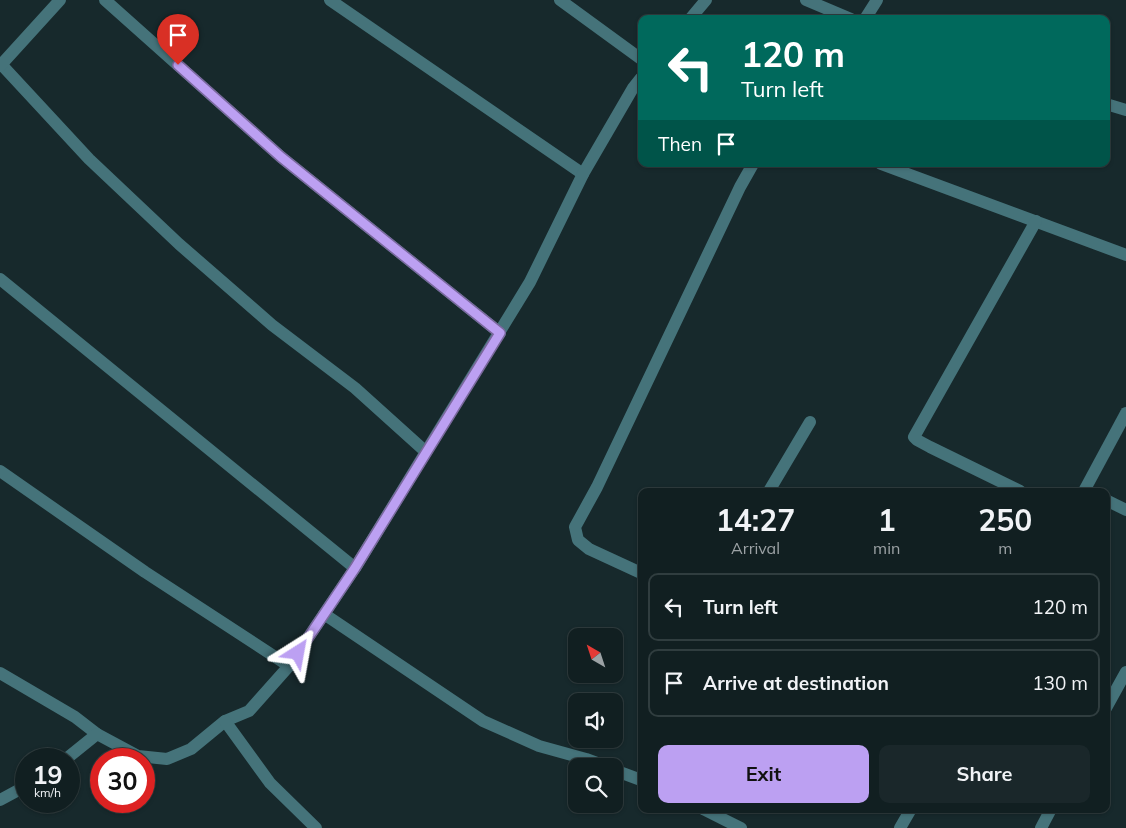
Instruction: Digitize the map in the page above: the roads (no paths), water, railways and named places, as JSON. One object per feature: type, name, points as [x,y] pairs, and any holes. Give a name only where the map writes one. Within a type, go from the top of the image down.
[{"type":"street","points":[[60,0],[1,64],[89,159],[179,244],[272,325],[355,388],[426,452]]},
{"type":"street","points":[[105,0],[281,157],[500,333]]},
{"type":"street","points":[[330,0],[583,174]]},
{"type":"street","points":[[560,0],[638,58]]},
{"type":"street","points":[[693,15],[706,0]]},
{"type":"street","points":[[806,0],[842,15]]},
{"type":"street","points":[[868,15],[877,0]]},
{"type":"street","points":[[0,673],[74,717],[98,734],[138,756],[167,759],[192,749],[225,721],[249,710],[289,666],[355,568],[530,282],[583,174],[638,82]]},
{"type":"street","points":[[1110,105],[1126,110]]},
{"type":"street","points":[[638,573],[589,549],[578,540],[575,527],[605,470],[751,167]]},
{"type":"street","points":[[889,167],[1126,255]]},
{"type":"street","points":[[1014,488],[930,448],[916,440],[914,436],[1036,221]]},
{"type":"street","points":[[0,279],[355,568]]},
{"type":"street","points":[[1088,488],[1126,413]]},
{"type":"street","points":[[771,488],[810,422]]},
{"type":"street","points":[[0,471],[146,572],[289,666]]},
{"type":"street","points":[[1110,502],[1126,510]]},
{"type":"street","points":[[324,614],[483,720],[539,746],[582,758]]},
{"type":"street","points":[[1110,701],[1126,672]]},
{"type":"street","points":[[225,721],[270,784],[316,828]]},
{"type":"street","points":[[80,748],[98,734]]},
{"type":"street","points":[[623,773],[638,779]]},
{"type":"street","points":[[0,800],[15,792]]},
{"type":"street","points":[[710,813],[741,828]]},
{"type":"street","points":[[900,828],[909,813]]},
{"type":"street","points":[[1041,828],[1049,813]]}]
